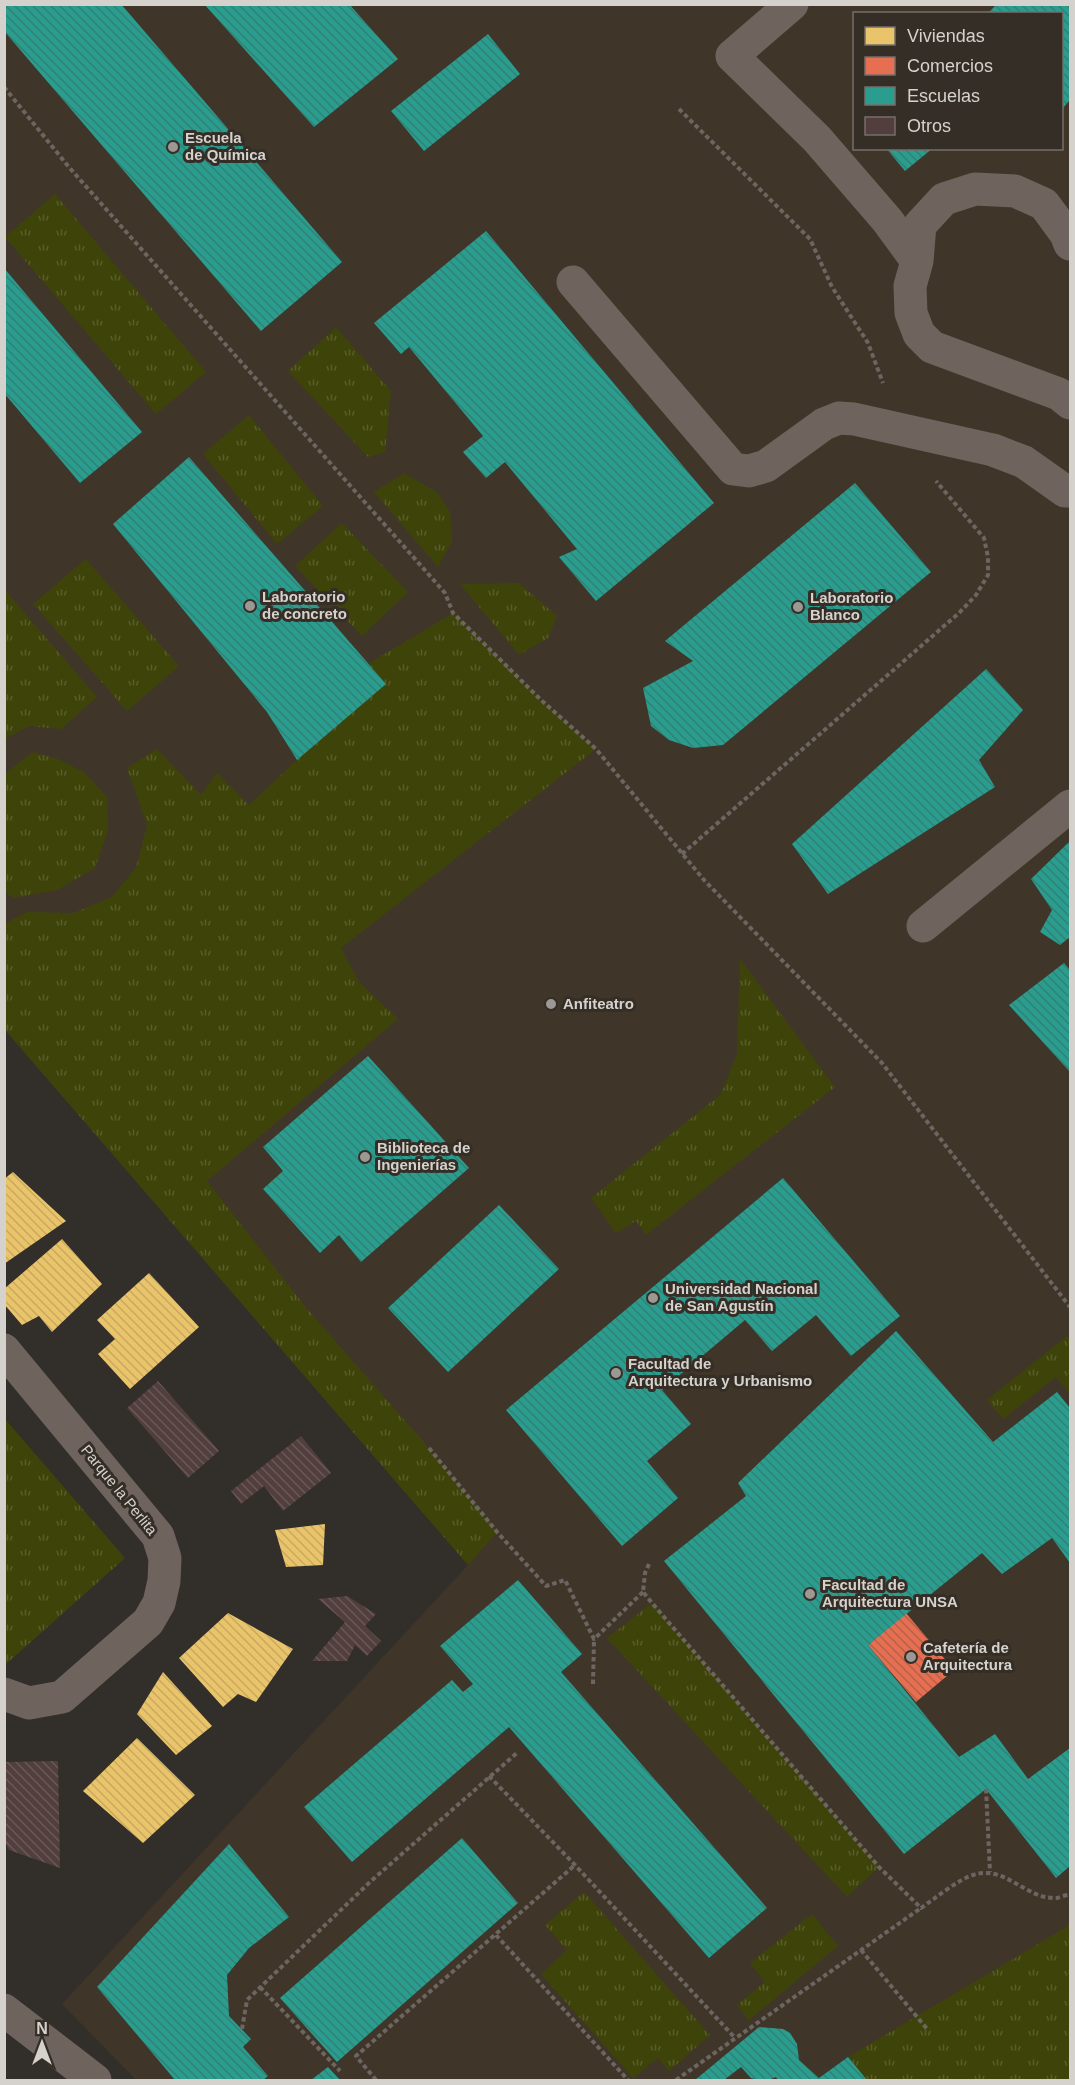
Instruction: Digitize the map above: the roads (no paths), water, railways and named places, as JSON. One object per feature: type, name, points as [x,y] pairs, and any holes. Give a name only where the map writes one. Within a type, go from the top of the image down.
[{"type":"street","points":[[792,4],[732,56],[817,139],[887,220],[917,261]]},
{"type":"street","points":[[1071,244],[1044,204],[1015,191],[975,189],[944,199],[920,225],[917,261],[910,286],[911,313],[919,334],[932,347],[1059,394],[1071,403]]},
{"type":"street","points":[[573,282],[733,469],[749,471],[766,466],[824,424],[839,418],[854,419],[993,450],[1024,462],[1065,491],[1071,491]]},
{"type":"street","points":[[923,926],[1071,806]]},
{"type":"street","name":"Parque la Perlita","points":[[4,1350],[158,1536],[165,1558],[164,1581],[159,1603],[148,1622],[62,1697],[29,1703],[4,1694]]},
{"type":"street","points":[[4,2010],[95,2080]]},
{"type":"place","name":"Escuela de Química","points":[[173,147]]},
{"type":"place","name":"Laboratorio de concreto","points":[[250,606]]},
{"type":"place","name":"Laboratorio Blanco","points":[[798,607]]},
{"type":"place","name":"Anfiteatro","points":[[551,1004]]},
{"type":"place","name":"Biblioteca de Ingenierías","points":[[365,1157]]},
{"type":"place","name":"Universidad Nacional de San Agustín","points":[[653,1298]]},
{"type":"place","name":"Facultad de Arquitectura y Urbanismo","points":[[616,1373]]},
{"type":"place","name":"Facultad de Arquitectura UNSA","points":[[810,1594]]},
{"type":"place","name":"Cafetería de Arquitectura","points":[[911,1657]]}]
